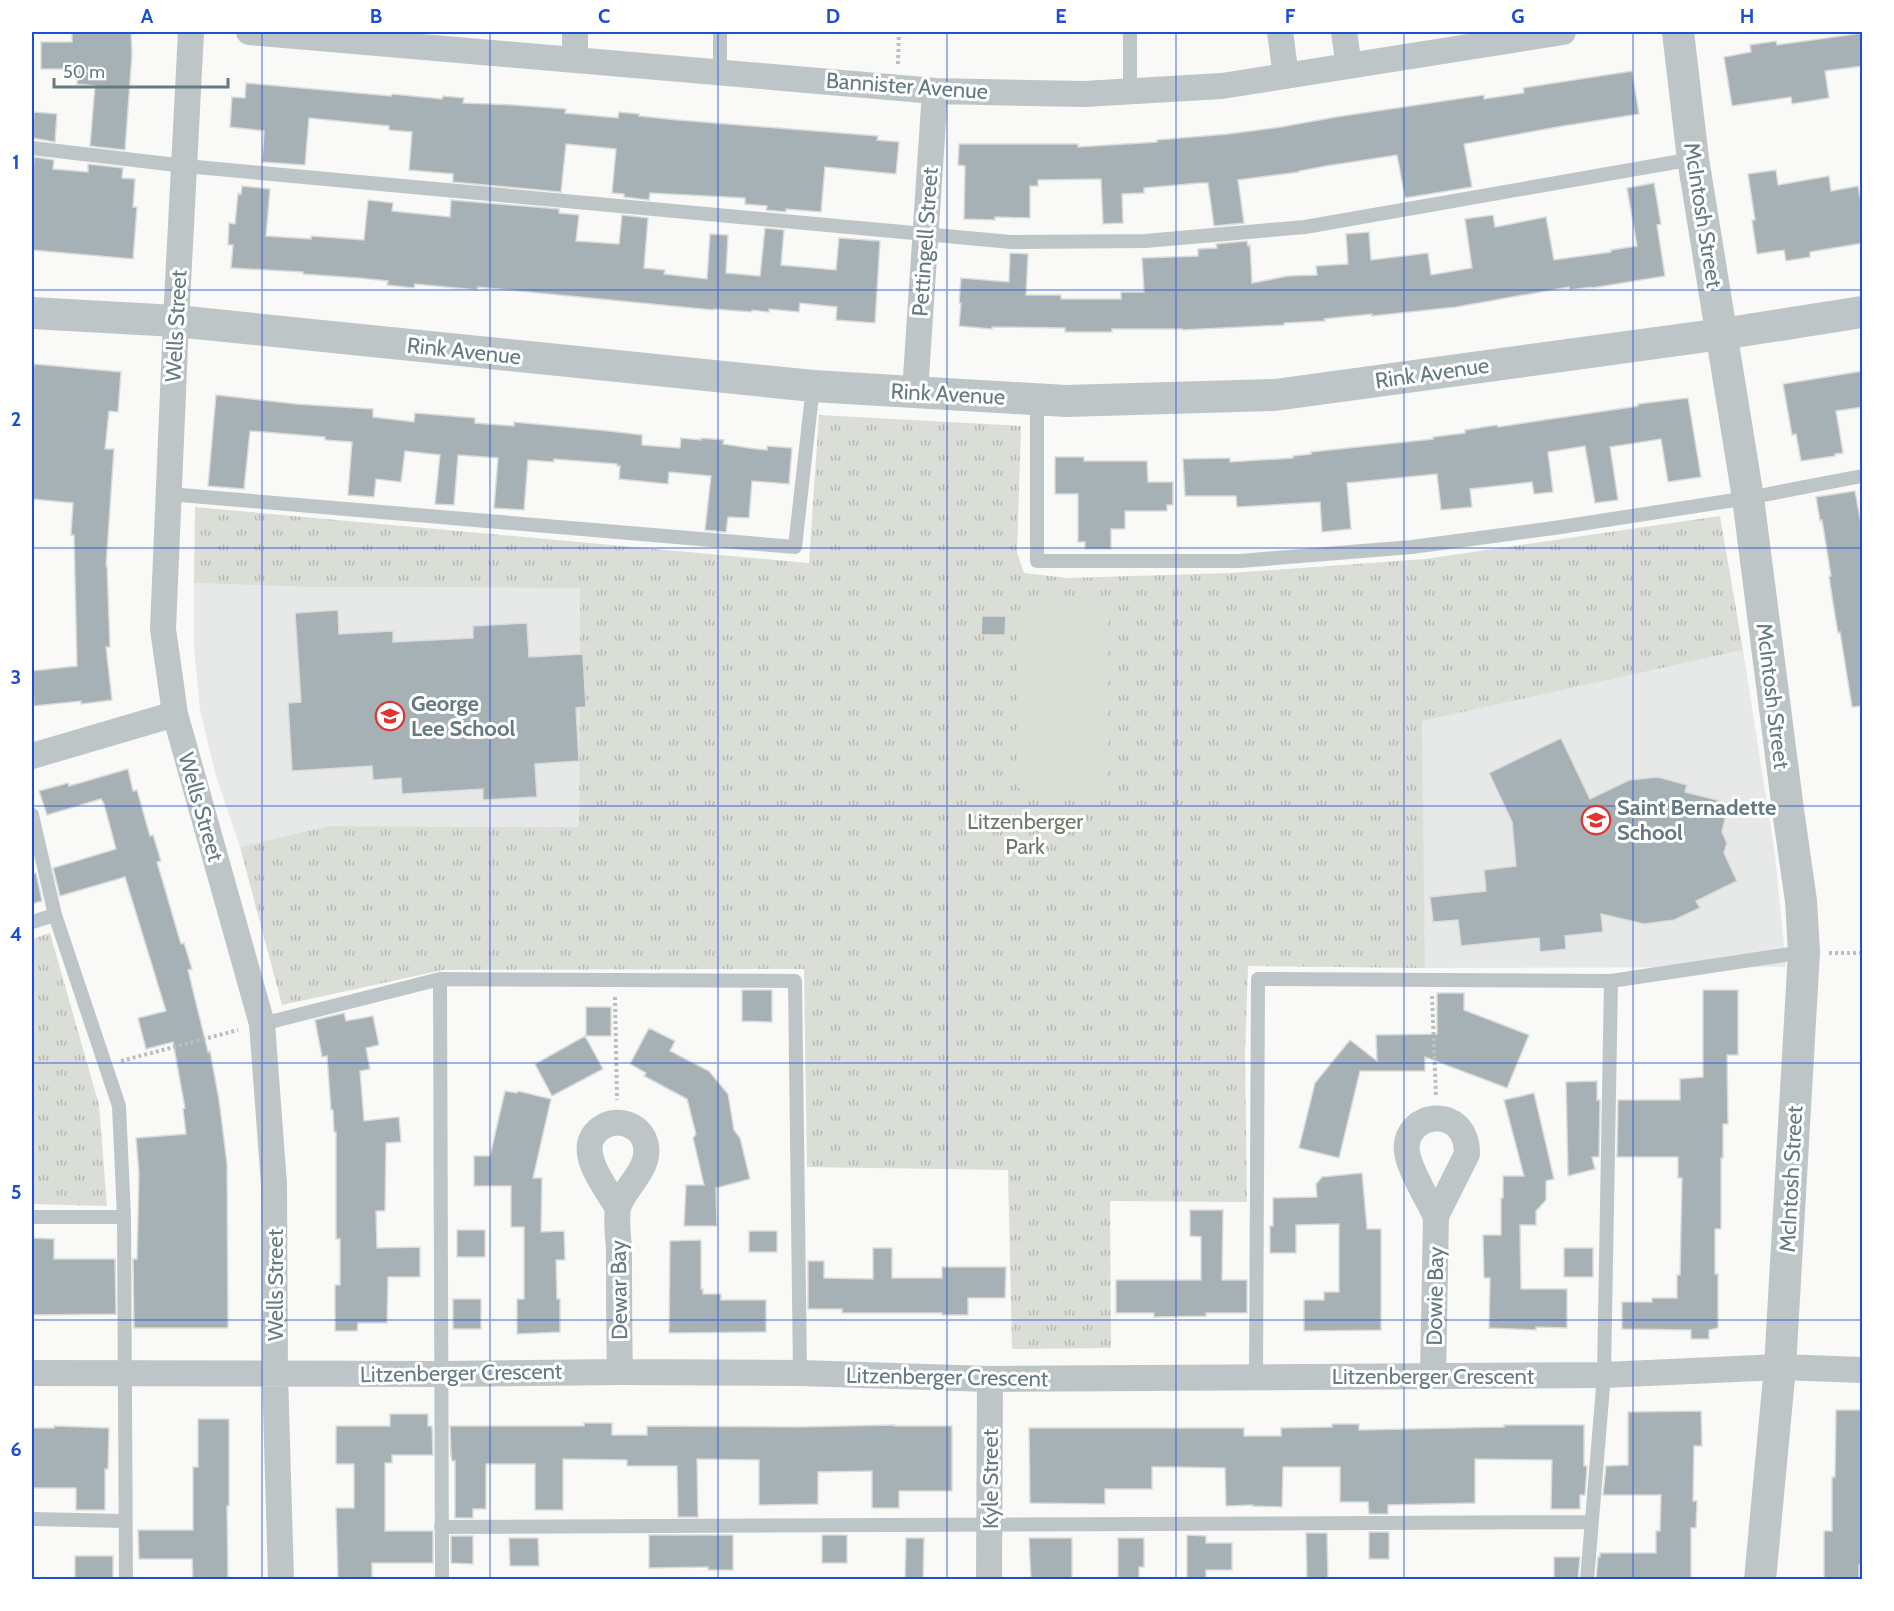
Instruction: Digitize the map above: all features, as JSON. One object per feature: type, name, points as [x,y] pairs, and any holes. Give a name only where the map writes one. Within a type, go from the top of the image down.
[{"type":"street","name":"Wells Street","points":[[191,32],[163,629],[175,714],[262,1024],[274,1184],[275,1374],[281,1580]]},
{"type":"street","name":"Bannister Avenue","points":[[249,32],[505,43],[575,60],[935,91],[1084,94],[1222,86],[1349,66],[1490,38],[1563,32]]},
{"type":"street","points":[[575,32],[575,60]]},
{"type":"street","points":[[1280,32],[1286,76]]},
{"type":"street","points":[[1344,32],[1349,66]]},
{"type":"street","name":"McIntosh Street","points":[[1678,32],[1693,159],[1748,498],[1801,901],[1804,952],[1780,1367],[1760,1580]]},
{"type":"street","name":"Pettingell Street","points":[[915,392],[935,91]]},
{"type":"street","name":"Rink Avenue","points":[[32,314],[176,321],[813,386],[1066,401],[1275,395],[1722,334],[1863,312]]},
{"type":"street","points":[[32,756],[175,714]]},
{"type":"street","name":"Dowie Bay","points":[[1433,1376],[1436,1216],[1467,1154],[1467,1143],[1463,1133],[1456,1125],[1437,1118],[1426,1119],[1417,1125],[1410,1133],[1407,1143],[1410,1163],[1436,1216]]},
{"type":"street","name":"Dewar Bay","points":[[618,1208],[643,1165],[646,1146],[636,1129],[617,1122],[599,1129],[592,1137],[589,1156],[618,1208],[620,1372]]},
{"type":"street","name":"Litzenberger Crescent","points":[[32,1373],[800,1373],[990,1379],[1604,1375],[1780,1367],[1863,1370]]},
{"type":"street","name":"Kyle Street","points":[[989,1580],[990,1379]]},
{"type":"lane","points":[[720,32],[720,72]]},
{"type":"lane","points":[[1130,32],[1130,91]]},
{"type":"lane","points":[[32,148],[184,166],[1011,242],[1145,241],[1305,228],[1693,159]]},
{"type":"lane","points":[[169,494],[795,547],[813,386]]},
{"type":"lane","points":[[1037,399],[1037,561],[1239,561],[1412,547],[1748,498],[1863,476]]},
{"type":"lane","points":[[32,815],[55,915],[119,1106],[124,1217],[126,1580]]},
{"type":"lane","points":[[32,922],[55,915]]},
{"type":"lane","points":[[1256,1377],[1258,979],[1611,981],[1804,952]]},
{"type":"lane","points":[[440,979],[442,1580]]},
{"type":"lane","points":[[262,1024],[440,979],[795,981],[800,1373]]},
{"type":"lane","points":[[1587,1580],[1604,1375],[1611,981]]},
{"type":"lane","points":[[32,1216],[124,1217]]},
{"type":"lane","points":[[32,1519],[125,1521]]},
{"type":"lane","points":[[441,1527],[1591,1522]]},
{"type":"path","points":[[898,88],[899,32]]},
{"type":"path","points":[[615,980],[617,1122]]},
{"type":"path","points":[[1431,980],[1437,1118]]},
{"type":"path","points":[[105,1065],[262,1024]]},
{"type":"shaded area","name":"George Lee School","points":[[194,583],[306,587],[580,588],[579,827],[328,826],[240,847],[216,776],[200,710],[194,647]]},
{"type":"shaded area","name":"Saint Bernadette School","points":[[1743,650],[1775,854],[1786,967],[1425,968],[1421,721]]},
{"type":"green space","name":"Litzenberger Park","points":[[819,415],[1021,426],[1017,552],[1024,573],[1068,578],[1230,573],[1425,559],[1720,516],[1743,650],[1422,721],[1425,968],[1248,966],[1245,1054],[1247,1202],[1110,1201],[1111,1348],[1012,1349],[1008,1170],[807,1167],[804,969],[443,970],[282,1005],[240,847],[328,826],[579,827],[580,588],[306,587],[194,583],[195,507],[809,563]]},
{"type":"green space","points":[[1029,604],[1096,605],[1103,609],[1107,616],[1108,786],[1106,791],[1097,796],[1032,796],[1023,793],[1018,785],[1017,620],[1020,610]]},
{"type":"green space","points":[[50,933],[99,1105],[107,1206],[32,1204],[32,939]]},
{"type":"building","points":[[72,32],[131,32],[132,54],[125,150],[90,146],[95,86],[77,84],[79,69],[41,69],[41,42],[72,42]]},
{"type":"building","points":[[1863,33],[1863,66],[1825,71],[1829,98],[1792,104],[1791,97],[1732,106],[1724,57],[1751,52],[1750,45],[1776,41],[1777,45]]},
{"type":"building","points":[[1632,71],[1639,114],[1464,144],[1472,187],[1405,198],[1397,155],[1238,180],[1244,223],[1214,226],[1208,183],[1200,183],[1144,188],[1144,193],[1122,194],[1123,223],[1103,224],[1101,179],[1038,180],[1038,186],[1030,186],[1030,218],[964,219],[965,166],[958,165],[959,144],[1078,144],[1078,147],[1157,142],[1157,140],[1281,127],[1484,95],[1484,99],[1524,93],[1523,88]]},
{"type":"building","points":[[246,83],[391,96],[392,94],[442,99],[443,96],[464,98],[463,103],[566,109],[565,113],[618,118],[619,112],[678,120],[878,136],[877,140],[899,142],[896,174],[825,167],[821,212],[766,210],[767,206],[745,204],[745,198],[650,193],[649,200],[624,197],[624,194],[612,193],[616,149],[566,144],[561,192],[453,182],[453,174],[409,170],[412,132],[389,130],[389,126],[309,118],[305,165],[262,162],[264,131],[230,127],[232,97],[245,98]]},
{"type":"building","points":[[34,112],[57,114],[55,142],[32,138]]},
{"type":"building","points":[[34,157],[54,160],[53,169],[88,172],[88,164],[123,168],[122,178],[135,179],[133,207],[137,207],[133,259],[32,250]]},
{"type":"building","points":[[1776,170],[1778,185],[1829,176],[1831,191],[1858,186],[1863,212],[1863,243],[1810,252],[1810,257],[1786,261],[1784,250],[1757,254],[1752,220],[1755,220],[1748,174]]},
{"type":"building","points":[[1654,183],[1661,224],[1657,225],[1665,276],[1592,288],[1570,290],[1569,287],[1456,307],[1324,319],[1325,321],[1284,323],[1284,325],[1182,330],[1112,329],[1112,332],[1065,332],[1065,328],[992,327],[992,329],[959,326],[961,278],[1009,282],[1010,253],[1028,254],[1026,295],[1061,295],[1061,299],[1121,299],[1121,292],[1144,292],[1142,258],[1198,256],[1198,249],[1217,248],[1216,244],[1247,241],[1248,246],[1250,245],[1252,283],[1288,276],[1317,275],[1316,266],[1348,264],[1346,234],[1369,232],[1371,260],[1428,253],[1431,275],[1472,268],[1465,219],[1493,215],[1495,227],[1546,217],[1554,260],[1637,246],[1627,188]]},
{"type":"building","points":[[242,186],[270,189],[266,236],[311,239],[311,236],[364,240],[368,200],[393,203],[392,211],[450,217],[451,200],[559,209],[559,213],[579,215],[576,241],[619,244],[622,215],[648,218],[644,268],[665,270],[664,274],[707,279],[710,234],[728,235],[726,273],[760,276],[765,228],[784,230],[781,265],[836,270],[839,238],[880,241],[875,323],[836,320],[837,307],[800,303],[799,312],[769,309],[769,312],[713,310],[478,287],[477,290],[415,284],[414,288],[387,285],[388,281],[303,274],[303,272],[231,268],[233,245],[228,245],[229,223],[235,224],[238,193],[241,194]]},
{"type":"building","points":[[34,364],[121,372],[118,412],[109,411],[105,449],[114,449],[106,566],[110,647],[106,647],[112,700],[34,706],[32,671],[77,666],[74,535],[71,535],[73,503],[32,499]]},
{"type":"building","points":[[1863,371],[1863,407],[1836,411],[1843,453],[1801,461],[1796,434],[1792,435],[1783,384]]},
{"type":"building","points":[[216,395],[296,404],[373,409],[373,417],[414,422],[415,413],[475,418],[475,423],[514,426],[514,422],[609,431],[642,435],[642,445],[680,448],[681,438],[701,440],[701,438],[724,440],[723,444],[767,450],[767,446],[792,448],[789,484],[752,481],[749,518],[728,517],[726,532],[724,532],[705,530],[711,476],[669,472],[668,484],[619,479],[620,466],[617,464],[554,459],[554,462],[528,460],[524,510],[494,508],[498,458],[458,455],[454,505],[435,504],[440,455],[405,451],[401,482],[376,479],[374,497],[348,495],[352,442],[325,440],[325,437],[250,431],[244,489],[208,486]]},
{"type":"building","points":[[1688,398],[1701,477],[1668,482],[1661,439],[1610,447],[1618,500],[1595,503],[1585,446],[1548,452],[1553,492],[1534,494],[1532,482],[1470,489],[1472,507],[1441,510],[1437,474],[1347,483],[1351,529],[1322,532],[1320,502],[1237,507],[1236,496],[1185,496],[1183,459],[1230,458],[1230,462],[1293,458],[1293,456],[1311,454],[1311,452],[1433,439],[1433,437],[1465,433],[1465,430]]},
{"type":"building","points":[[1055,457],[1084,457],[1084,461],[1147,461],[1148,482],[1173,482],[1173,505],[1167,505],[1167,511],[1125,511],[1125,529],[1111,529],[1111,549],[1085,549],[1085,542],[1078,542],[1078,494],[1055,494]]},
{"type":"building","points":[[1855,491],[1863,535],[1863,706],[1852,707],[1833,603],[1822,520],[1820,521],[1816,497]]},
{"type":"building","name":"George Lee School","points":[[338,610],[339,634],[393,631],[393,642],[473,638],[473,626],[527,623],[529,657],[583,654],[586,707],[576,708],[579,761],[535,764],[537,797],[483,800],[483,789],[402,794],[401,778],[373,780],[372,766],[292,771],[288,703],[301,702],[295,613]]},
{"type":"building","points":[[982,616],[1006,616],[1005,635],[981,635]]},
{"type":"building","points":[[1561,738],[1590,799],[1629,780],[1658,777],[1687,785],[1685,792],[1729,803],[1722,832],[1727,843],[1724,853],[1737,881],[1696,901],[1700,908],[1674,920],[1644,924],[1601,914],[1603,932],[1565,936],[1566,949],[1540,952],[1539,938],[1461,946],[1458,920],[1433,922],[1430,897],[1486,891],[1484,870],[1516,866],[1512,822],[1489,773]]},
{"type":"building","points":[[128,769],[133,791],[137,790],[150,836],[153,835],[161,861],[157,862],[181,944],[184,943],[192,969],[188,970],[208,1052],[210,1051],[219,1100],[227,1164],[228,1328],[134,1328],[133,1259],[137,1259],[139,1173],[136,1138],[186,1134],[183,1109],[185,1108],[173,1042],[146,1049],[138,1018],[166,1011],[125,877],[60,896],[53,868],[116,849],[104,804],[101,799],[47,815],[39,791],[68,783],[69,786]]},
{"type":"building","points":[[36,873],[42,901],[32,904],[32,874]]},
{"type":"building","points":[[742,990],[772,990],[772,1022],[742,1021]]},
{"type":"building","points":[[1703,990],[1738,990],[1738,1055],[1727,1055],[1728,1124],[1723,1124],[1721,1229],[1715,1229],[1718,1328],[1709,1330],[1709,1339],[1691,1339],[1691,1330],[1622,1329],[1622,1302],[1652,1302],[1652,1298],[1677,1298],[1677,1275],[1680,1275],[1682,1178],[1678,1178],[1678,1157],[1617,1157],[1618,1100],[1680,1100],[1680,1079],[1703,1077]]},
{"type":"building","points":[[1437,993],[1464,993],[1464,1010],[1529,1035],[1507,1088],[1425,1057],[1425,1071],[1360,1071],[1339,1158],[1299,1148],[1315,1083],[1350,1040],[1377,1061],[1376,1035],[1437,1034]]},
{"type":"building","points":[[586,1007],[611,1007],[611,1036],[586,1036]]},
{"type":"building","points":[[344,1013],[346,1021],[373,1016],[379,1045],[366,1048],[370,1069],[360,1071],[364,1121],[399,1117],[401,1142],[386,1143],[385,1211],[376,1211],[377,1248],[420,1247],[420,1277],[388,1277],[387,1323],[358,1323],[357,1331],[335,1331],[335,1285],[340,1285],[340,1239],[336,1239],[336,1132],[334,1132],[333,1110],[331,1110],[327,1056],[322,1057],[315,1020]]},
{"type":"building","points":[[649,1028],[675,1041],[670,1051],[709,1071],[728,1094],[734,1130],[740,1138],[750,1179],[716,1188],[717,1226],[684,1226],[686,1185],[704,1185],[693,1138],[696,1134],[687,1099],[644,1076],[646,1073],[630,1064]]},
{"type":"building","points":[[585,1036],[603,1069],[552,1096],[535,1064]]},
{"type":"building","points":[[1597,1081],[1597,1100],[1600,1100],[1599,1157],[1592,1157],[1595,1169],[1568,1176],[1566,1082]]},
{"type":"building","points":[[505,1091],[517,1093],[518,1091],[551,1099],[533,1178],[542,1178],[541,1232],[564,1231],[565,1260],[556,1260],[557,1299],[560,1299],[560,1332],[517,1334],[517,1299],[524,1299],[524,1227],[511,1227],[511,1186],[474,1186],[474,1156],[490,1156]]},
{"type":"building","points":[[1534,1093],[1554,1179],[1546,1181],[1546,1200],[1536,1211],[1536,1225],[1520,1225],[1521,1289],[1567,1289],[1567,1328],[1536,1327],[1536,1330],[1489,1328],[1490,1278],[1484,1278],[1483,1235],[1501,1235],[1503,1176],[1524,1176],[1504,1100]]},
{"type":"building","points":[[1362,1173],[1367,1229],[1381,1229],[1381,1330],[1304,1331],[1304,1300],[1324,1300],[1324,1292],[1339,1292],[1339,1224],[1296,1225],[1296,1253],[1270,1253],[1273,1198],[1317,1197],[1316,1184],[1322,1177]]},
{"type":"building","points":[[1190,1210],[1223,1210],[1222,1280],[1247,1280],[1247,1313],[1154,1317],[1154,1313],[1116,1313],[1116,1280],[1201,1280],[1201,1237],[1190,1236]]},
{"type":"building","points":[[457,1230],[485,1230],[485,1257],[457,1257]]},
{"type":"building","points":[[749,1231],[777,1231],[777,1252],[749,1252]]},
{"type":"building","points":[[32,1238],[54,1239],[54,1259],[115,1259],[116,1314],[32,1315]]},
{"type":"building","points":[[701,1240],[701,1289],[703,1289],[703,1294],[721,1294],[721,1300],[766,1300],[766,1332],[669,1333],[670,1241]]},
{"type":"building","points":[[873,1248],[892,1248],[892,1278],[942,1278],[942,1267],[1006,1267],[1005,1298],[968,1298],[968,1315],[842,1313],[842,1309],[808,1309],[808,1261],[824,1261],[824,1278],[873,1279]]},
{"type":"building","points":[[1564,1248],[1593,1248],[1593,1277],[1564,1277]]},
{"type":"building","points":[[453,1299],[481,1299],[481,1329],[453,1329]]},
{"type":"building","points":[[1836,1410],[1863,1410],[1863,1565],[1859,1565],[1859,1580],[1824,1580],[1824,1531],[1832,1531]]},
{"type":"building","points":[[1701,1411],[1702,1446],[1694,1446],[1693,1501],[1697,1501],[1696,1528],[1691,1528],[1691,1580],[1596,1580],[1600,1553],[1656,1553],[1656,1531],[1660,1531],[1661,1495],[1603,1495],[1606,1466],[1628,1465],[1628,1412]]},
{"type":"building","points":[[390,1414],[428,1414],[428,1426],[432,1426],[433,1455],[392,1455],[392,1463],[385,1463],[385,1531],[433,1531],[433,1563],[372,1563],[372,1580],[338,1580],[336,1508],[354,1508],[354,1464],[336,1464],[336,1426],[390,1426]]},
{"type":"building","points":[[198,1419],[229,1419],[228,1580],[193,1580],[192,1559],[139,1559],[138,1530],[193,1530],[193,1467],[198,1467]]},
{"type":"building","points":[[584,1423],[612,1423],[612,1435],[647,1435],[647,1426],[952,1426],[952,1491],[899,1491],[899,1508],[872,1508],[872,1471],[818,1472],[818,1504],[759,1505],[759,1460],[697,1459],[698,1517],[678,1517],[677,1466],[627,1466],[627,1460],[563,1459],[563,1510],[535,1510],[535,1464],[486,1464],[486,1509],[473,1509],[473,1518],[455,1518],[455,1461],[452,1461],[451,1455],[450,1426],[584,1426]]},
{"type":"building","points":[[1332,1424],[1359,1424],[1359,1430],[1584,1425],[1584,1466],[1587,1466],[1585,1495],[1580,1495],[1580,1509],[1551,1509],[1552,1460],[1475,1459],[1475,1503],[1388,1505],[1388,1514],[1369,1514],[1368,1502],[1340,1502],[1340,1467],[1283,1467],[1282,1507],[1226,1506],[1225,1468],[1178,1467],[1152,1467],[1152,1489],[1105,1489],[1105,1504],[1030,1503],[1029,1428],[1244,1428],[1244,1436],[1281,1436],[1281,1428],[1332,1427]]},
{"type":"building","points":[[54,1426],[109,1428],[108,1469],[105,1469],[105,1510],[76,1510],[76,1488],[32,1488],[32,1428],[54,1428]]},
{"type":"building","points":[[1369,1532],[1389,1532],[1389,1559],[1369,1559]]},
{"type":"building","points":[[1306,1533],[1327,1533],[1328,1580],[1307,1580]]},
{"type":"building","points":[[649,1535],[733,1535],[733,1570],[708,1570],[708,1567],[649,1568]]},
{"type":"building","points":[[822,1535],[847,1535],[847,1563],[822,1563]]},
{"type":"building","points":[[1187,1535],[1206,1536],[1206,1543],[1232,1543],[1232,1570],[1206,1570],[1206,1580],[1187,1580]]},
{"type":"building","points":[[451,1536],[473,1536],[473,1564],[451,1563]]},
{"type":"building","points":[[509,1538],[538,1538],[539,1566],[510,1566]]},
{"type":"building","points":[[906,1538],[924,1538],[923,1580],[905,1580]]},
{"type":"building","points":[[1029,1538],[1072,1538],[1072,1580],[1031,1580]]},
{"type":"building","points":[[1118,1538],[1144,1538],[1144,1567],[1139,1567],[1139,1580],[1118,1580]]},
{"type":"building","points":[[75,1556],[113,1556],[113,1580],[75,1580]]},
{"type":"building","points":[[1554,1557],[1580,1557],[1578,1580],[1554,1580]]},
{"type":"place","name":"George Lee School","points":[[390,716]]},
{"type":"place","name":"Saint Bernadette School","points":[[1596,820]]}]
